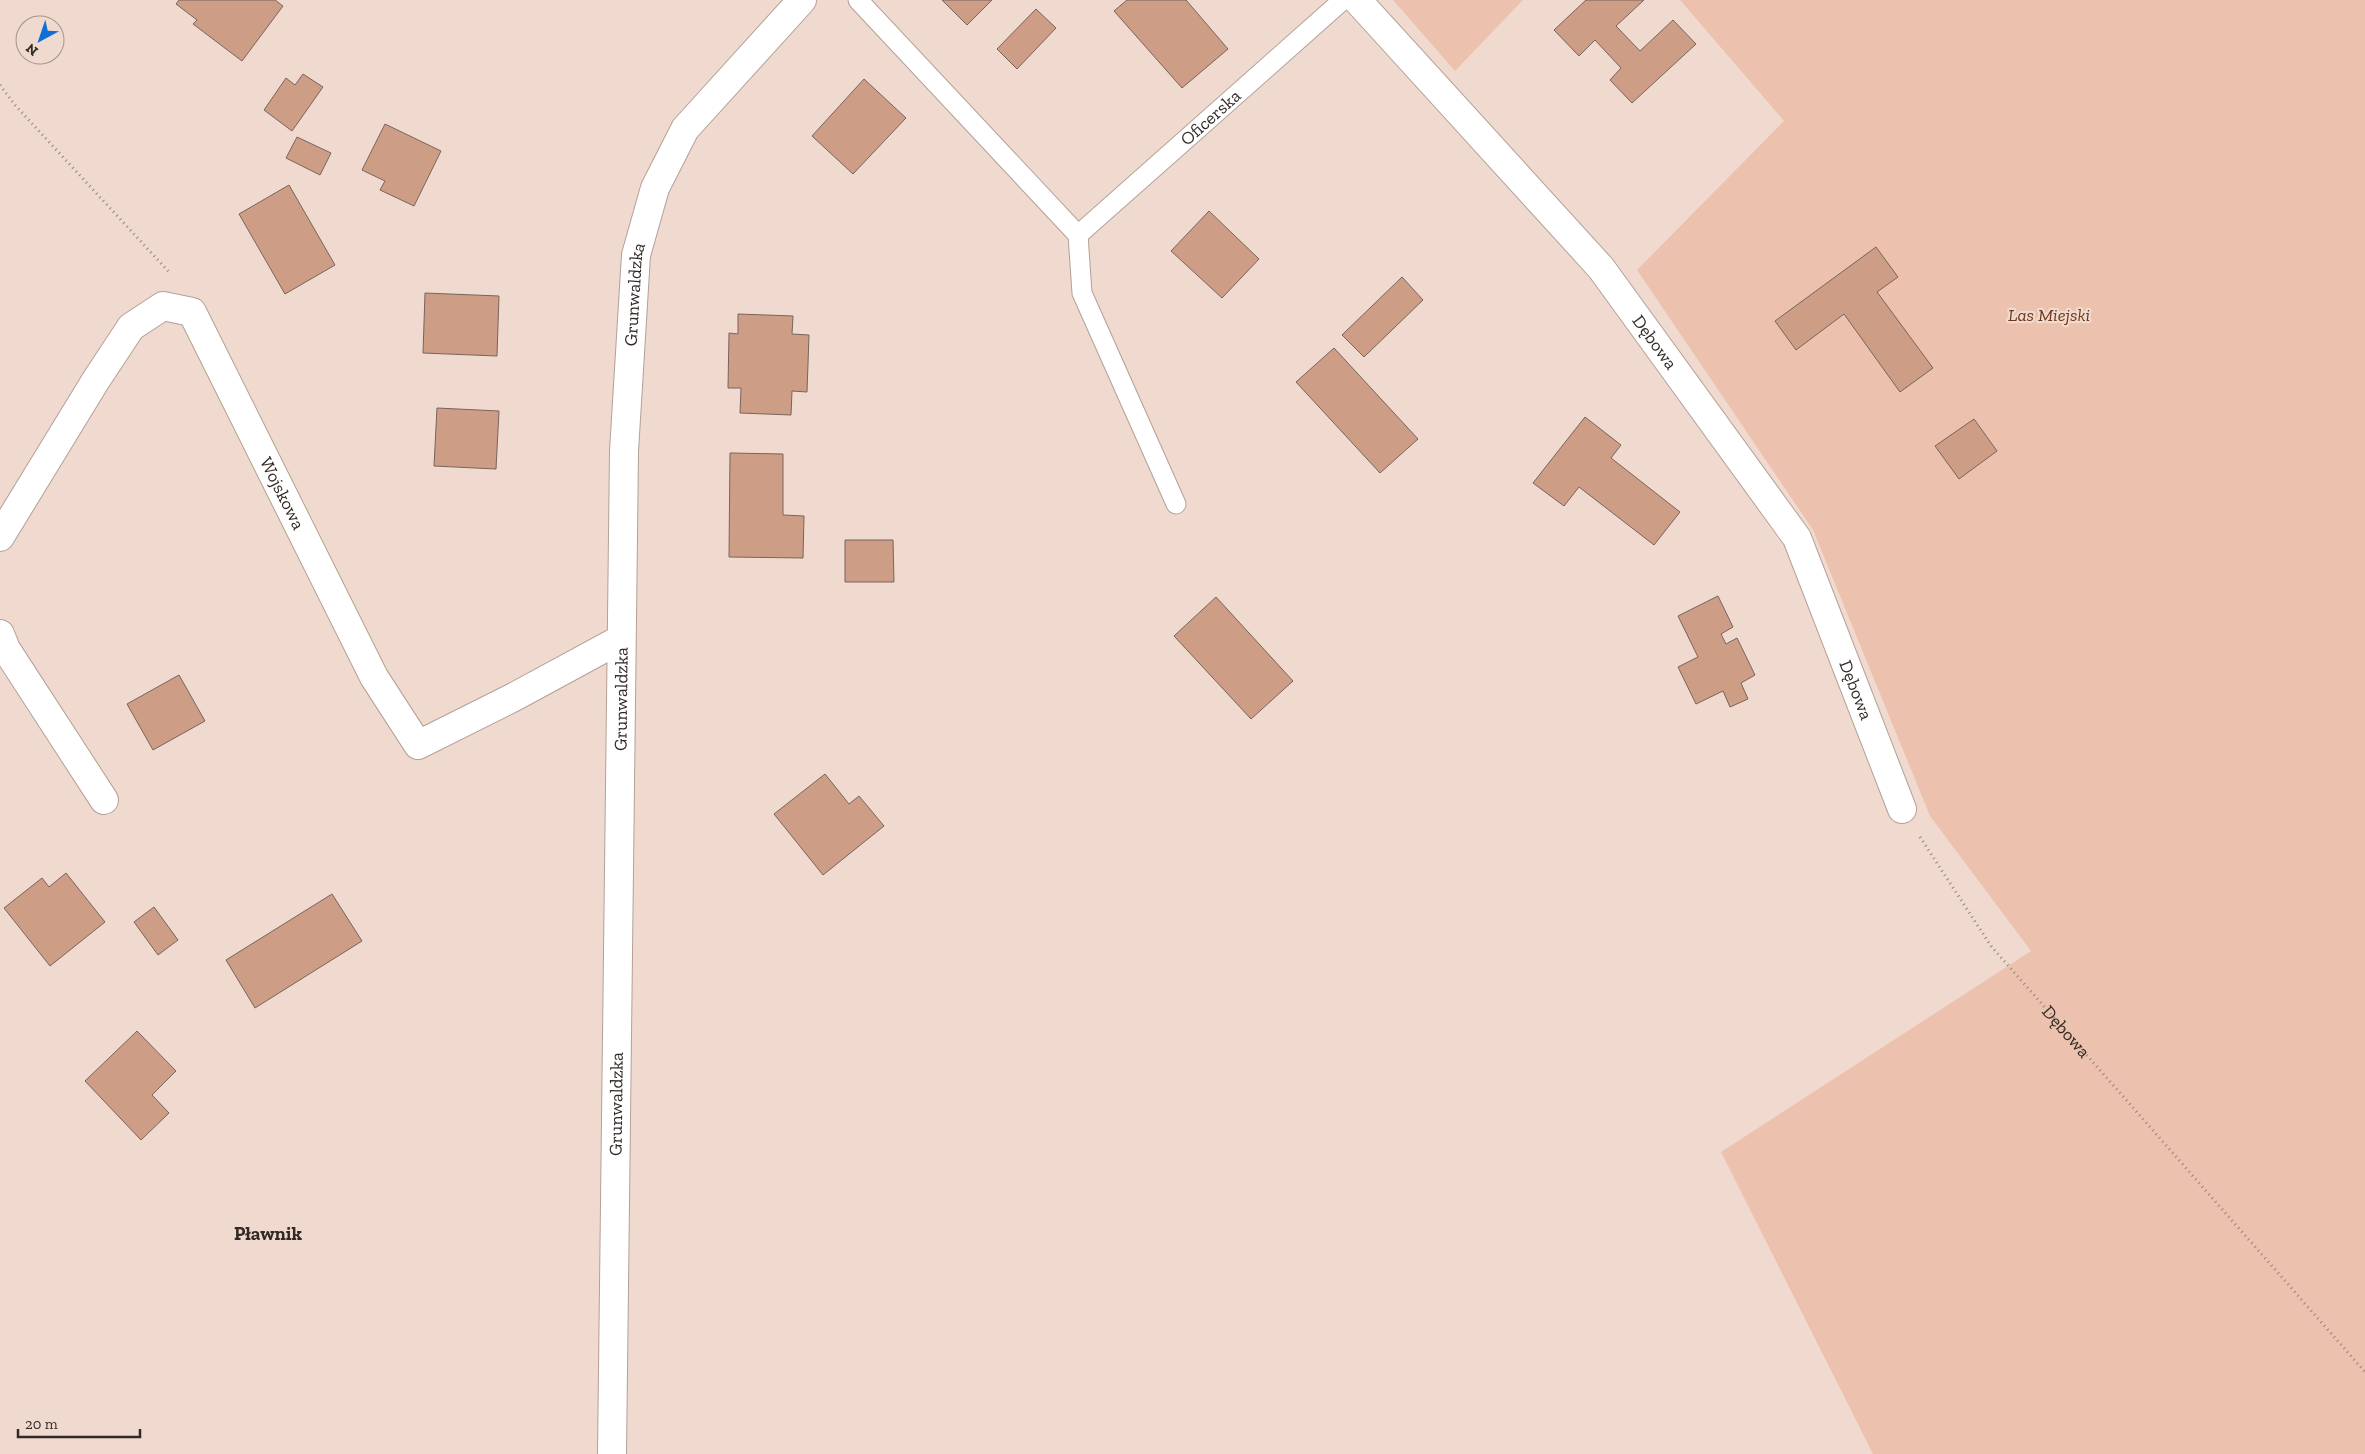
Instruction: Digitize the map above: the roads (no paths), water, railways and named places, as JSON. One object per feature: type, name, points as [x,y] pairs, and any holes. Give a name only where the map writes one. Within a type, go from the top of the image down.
[{"type":"street","name":"Grunwaldzka","points":[[612,1454],[624,451],[636,256],[655,188],[685,129],[802,0]]},
{"type":"street","name":"Dębowa","points":[[1357,0],[1601,268],[1797,538],[1902,809]]},
{"type":"street","name":"Wojskowa","points":[[0,537],[96,380],[131,327],[164,306],[192,312],[374,677],[418,745],[514,698],[621,639]]},
{"type":"street","points":[[0,634],[6,649],[104,800]]},
{"type":"lane","points":[[858,0],[1078,235],[1082,294],[1176,504]]},
{"type":"lane","name":"Oficerska","points":[[1078,235],[1343,0]]},
{"type":"district","name":"Pławnik","points":[[268,1233]]},
{"type":"park label","name":"Las Miejski","points":[[2049,315]]}]
